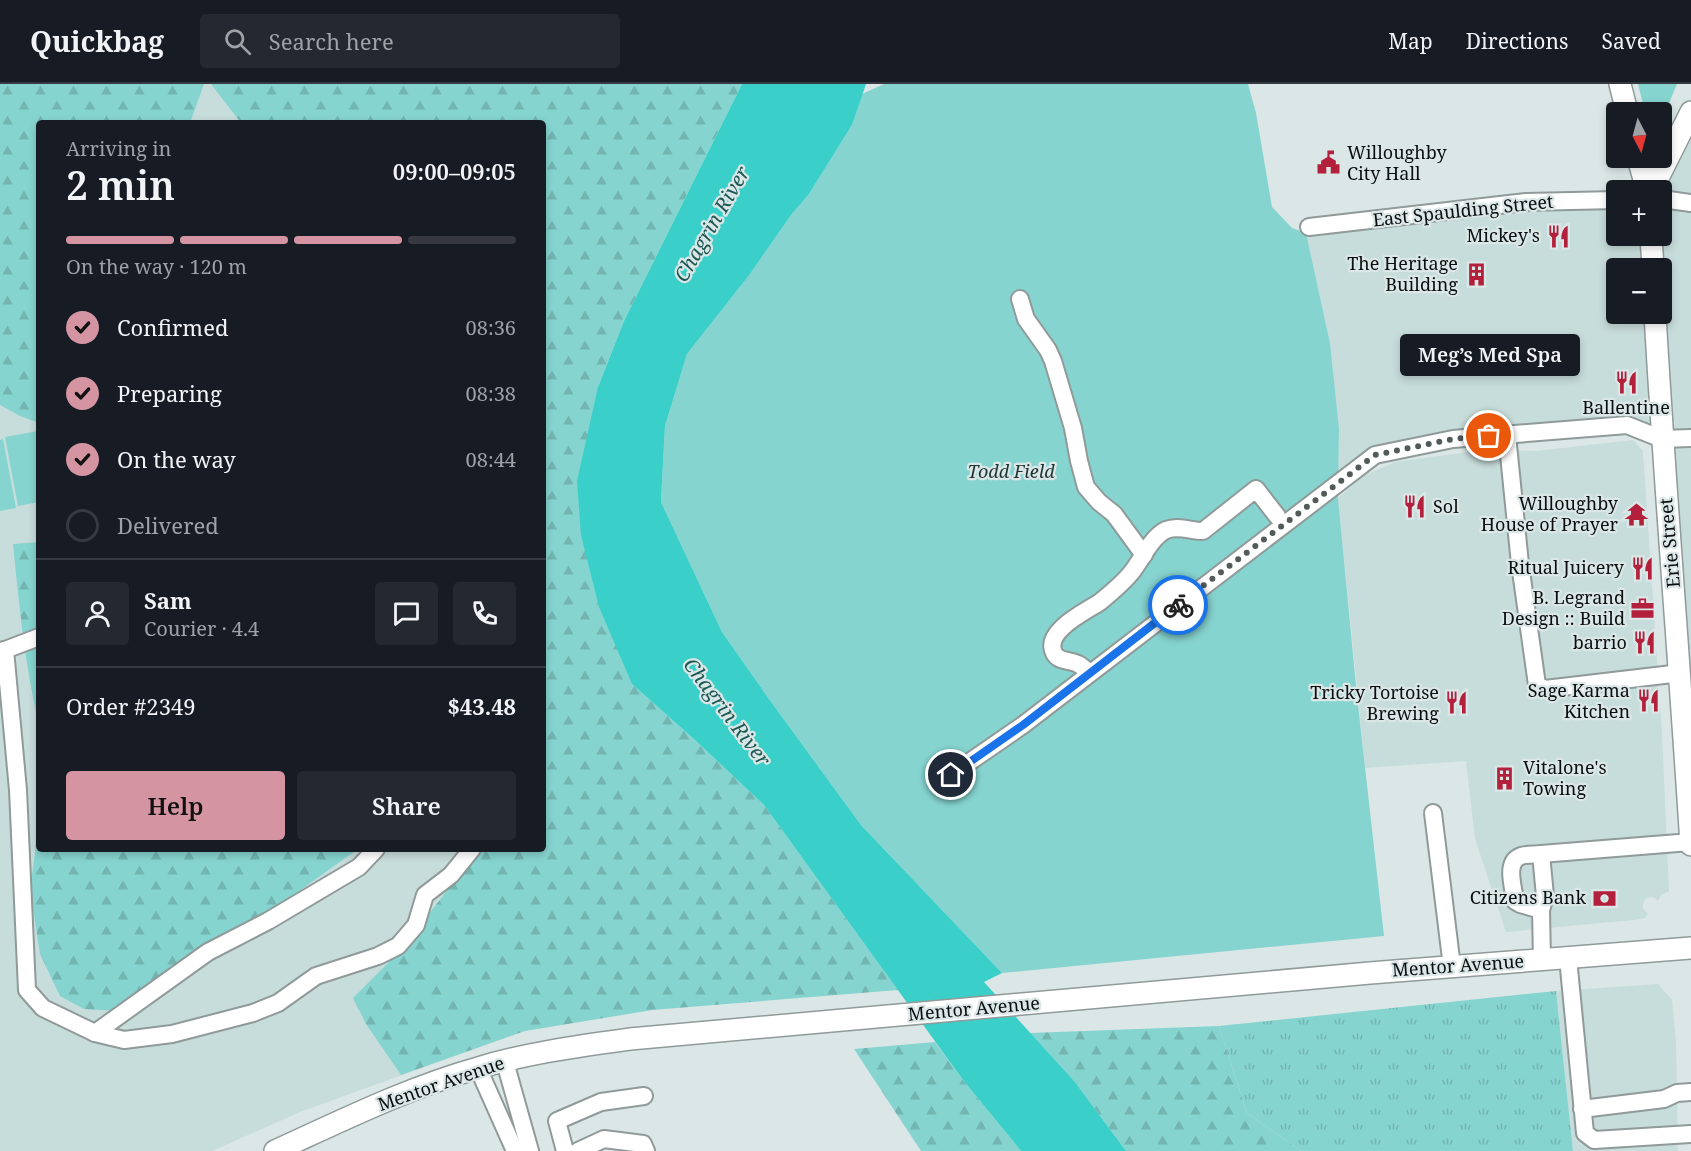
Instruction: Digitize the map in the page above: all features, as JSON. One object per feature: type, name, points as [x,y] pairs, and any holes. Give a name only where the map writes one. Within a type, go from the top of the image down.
[{"type":"main road","points":[[1620,84],[1624,102]]},
{"type":"main road","points":[[1672,137],[1691,111]]},
{"type":"main road","name":"Erie Street","points":[[1656,324],[1662,439],[1688,732],[1691,844]]},
{"type":"main road","name":"Mentor Avenue","points":[[275,1151],[378,1104],[478,1068],[558,1050],[630,1039],[1691,948]]},
{"type":"street","name":"East Spaulding Street","points":[[1309,227],[1526,202],[1606,200]]},
{"type":"street","points":[[1672,200],[1691,203]]},
{"type":"street","points":[[1020,299],[1026,319],[1053,361],[1073,428],[1086,487],[1114,514],[1144,555]]},
{"type":"street","points":[[939,783],[1023,725],[1375,455],[1453,439],[1627,425],[1662,439],[1691,438]]},
{"type":"street","points":[[1507,435],[1520,564],[1537,685],[1545,689],[1681,673]]},
{"type":"street","points":[[1089,673],[1078,664],[1059,658],[1053,653],[1053,644],[1058,631],[1114,590],[1131,573],[1158,536],[1167,530],[1176,528],[1203,531],[1256,489],[1278,516]]},
{"type":"street","points":[[36,638],[2,650],[18,790],[27,990],[43,1008],[95,1033],[124,1040],[162,1035],[254,1013],[278,1003],[316,976],[378,956],[398,946],[416,926],[425,895],[451,875],[470,852]]},
{"type":"street","points":[[1433,813],[1452,967]]},
{"type":"street","points":[[1541,910],[1515,901],[1511,868],[1514,860],[1521,856],[1691,844]]},
{"type":"street","points":[[95,1033],[208,952],[267,921],[359,867],[373,852]]},
{"type":"street","points":[[1541,854],[1545,896],[1541,910],[1542,960]]},
{"type":"street","points":[[1568,958],[1585,1133],[1594,1140],[1691,1134]]},
{"type":"street","points":[[505,1062],[530,1151]]},
{"type":"street","points":[[478,1068],[515,1151]]},
{"type":"street","points":[[1582,1109],[1664,1100],[1677,1093],[1691,1092]]},
{"type":"street","points":[[565,1151],[557,1121],[601,1102],[644,1096]]},
{"type":"street","points":[[578,1151],[604,1139],[643,1144],[646,1151]]},
{"type":"shaded area","points":[[0,84],[389,84],[409,120],[36,120],[36,852],[545,852],[652,1010],[524,1031],[300,1112],[212,1151],[0,1151]]},
{"type":"shaded area","points":[[1691,120],[1691,199],[1672,196],[1672,180],[1663,180],[1669,168],[1672,168],[1672,161]]},
{"type":"shaded area","points":[[1606,203],[1606,246],[1647,246],[1648,258],[1606,258],[1606,324],[1652,324],[1658,433],[1628,422],[1435,438],[1367,450],[1338,476],[1339,428],[1330,343],[1306,233]]},
{"type":"shaded area","points":[[1672,205],[1691,208],[1691,434],[1666,434],[1663,324],[1672,324],[1672,258],[1660,258],[1656,246],[1672,246]]},
{"type":"shaded area","points":[[1633,440],[1643,451],[1662,733],[1669,891],[1661,895],[1658,901],[1651,897],[1645,899],[1643,908],[1648,914],[1645,918],[1506,932],[1475,839],[1466,761],[1365,768],[1338,498],[1365,475],[1395,462],[1482,450],[1536,451]]},
{"type":"shaded area","points":[[1691,440],[1691,729],[1666,441]]},
{"type":"shaded area","points":[[1658,984],[1672,1000],[1676,1040],[1678,1151],[1573,1151],[1556,991]]},
{"type":"green space","points":[[0,84],[204,84],[191,120],[36,120],[36,422],[0,405]]},
{"type":"green space","points":[[211,84],[742,84],[624,321],[598,387],[632,684],[764,805],[898,990],[652,1010],[525,1031],[401,1075],[366,1024],[353,998],[397,954],[457,878],[473,852],[546,852],[546,120],[239,120]]},
{"type":"green space","name":"Todd Field","points":[[884,84],[1248,84],[1256,113],[1272,207],[1292,228],[1306,233],[1330,343],[1339,428],[1338,498],[1384,936],[1002,973],[861,825],[722,632],[661,502],[665,426],[687,354],[809,194],[852,125],[862,94]]},
{"type":"green space","points":[[1638,84],[1677,84],[1670,102],[1642,102]]},
{"type":"green space","points":[[36,431],[36,503],[18,506],[5,437]]},
{"type":"green space","points":[[3,439],[16,508],[0,511],[0,440]]},
{"type":"green space","points":[[36,542],[36,712],[26,658],[13,544]]},
{"type":"green space","points":[[36,838],[36,852],[354,852],[271,911],[117,1011],[84,1009],[60,996],[40,954],[30,889]]},
{"type":"green space","points":[[1556,991],[1573,1151],[1301,1151],[1247,1113],[1219,1026]]},
{"type":"green space","points":[[1219,1026],[1247,1113],[1301,1151],[1126,1151],[1075,1082],[1030,1033]]},
{"type":"green space","points":[[935,1042],[1021,1151],[921,1151],[854,1049]]},
{"type":"water","name":"Chagrin River","points":[[742,84],[866,84],[852,125],[809,194],[687,354],[665,426],[661,502],[722,632],[769,699],[861,825],[1002,973],[984,982],[1075,1082],[1126,1151],[1021,1151],[963,1080],[764,805],[632,684],[599,607],[581,535],[577,481],[598,387],[624,321]]},
{"type":"way so far","points":[[1178,605],[1375,455],[1453,439],[1489,436]]},
{"type":"place","name":"Willoughby City Hall","points":[[1329,163]]},
{"type":"place","name":"Mickey's","points":[[1558,236]]},
{"type":"place","name":"The Heritage Building","points":[[1476,274]]},
{"type":"place","name":"Ballentine","points":[[1626,382]]},
{"type":"place","name":"Meg’s Med Spa","points":[[1489,436]]},
{"type":"place","name":"Sol","points":[[1415,507]]},
{"type":"place","name":"Willoughby House of Prayer","points":[[1636,514]]},
{"type":"place","name":"Ritual Juicery","points":[[1642,568]]},
{"type":"place","name":"B. Legrand Design :: Build","points":[[1643,608]]},
{"type":"place","name":"barrio","points":[[1645,643]]},
{"type":"place","name":"Sage Karma Kitchen","points":[[1648,701]]},
{"type":"place","name":"Tricky Tortoise Brewing","points":[[1457,703]]},
{"type":"place","name":"Vitalone's Towing","points":[[1505,778]]},
{"type":"place","name":"Citizens Bank","points":[[1604,898]]},
{"type":"route","points":[[951,775],[1023,725],[1178,605]]}]
